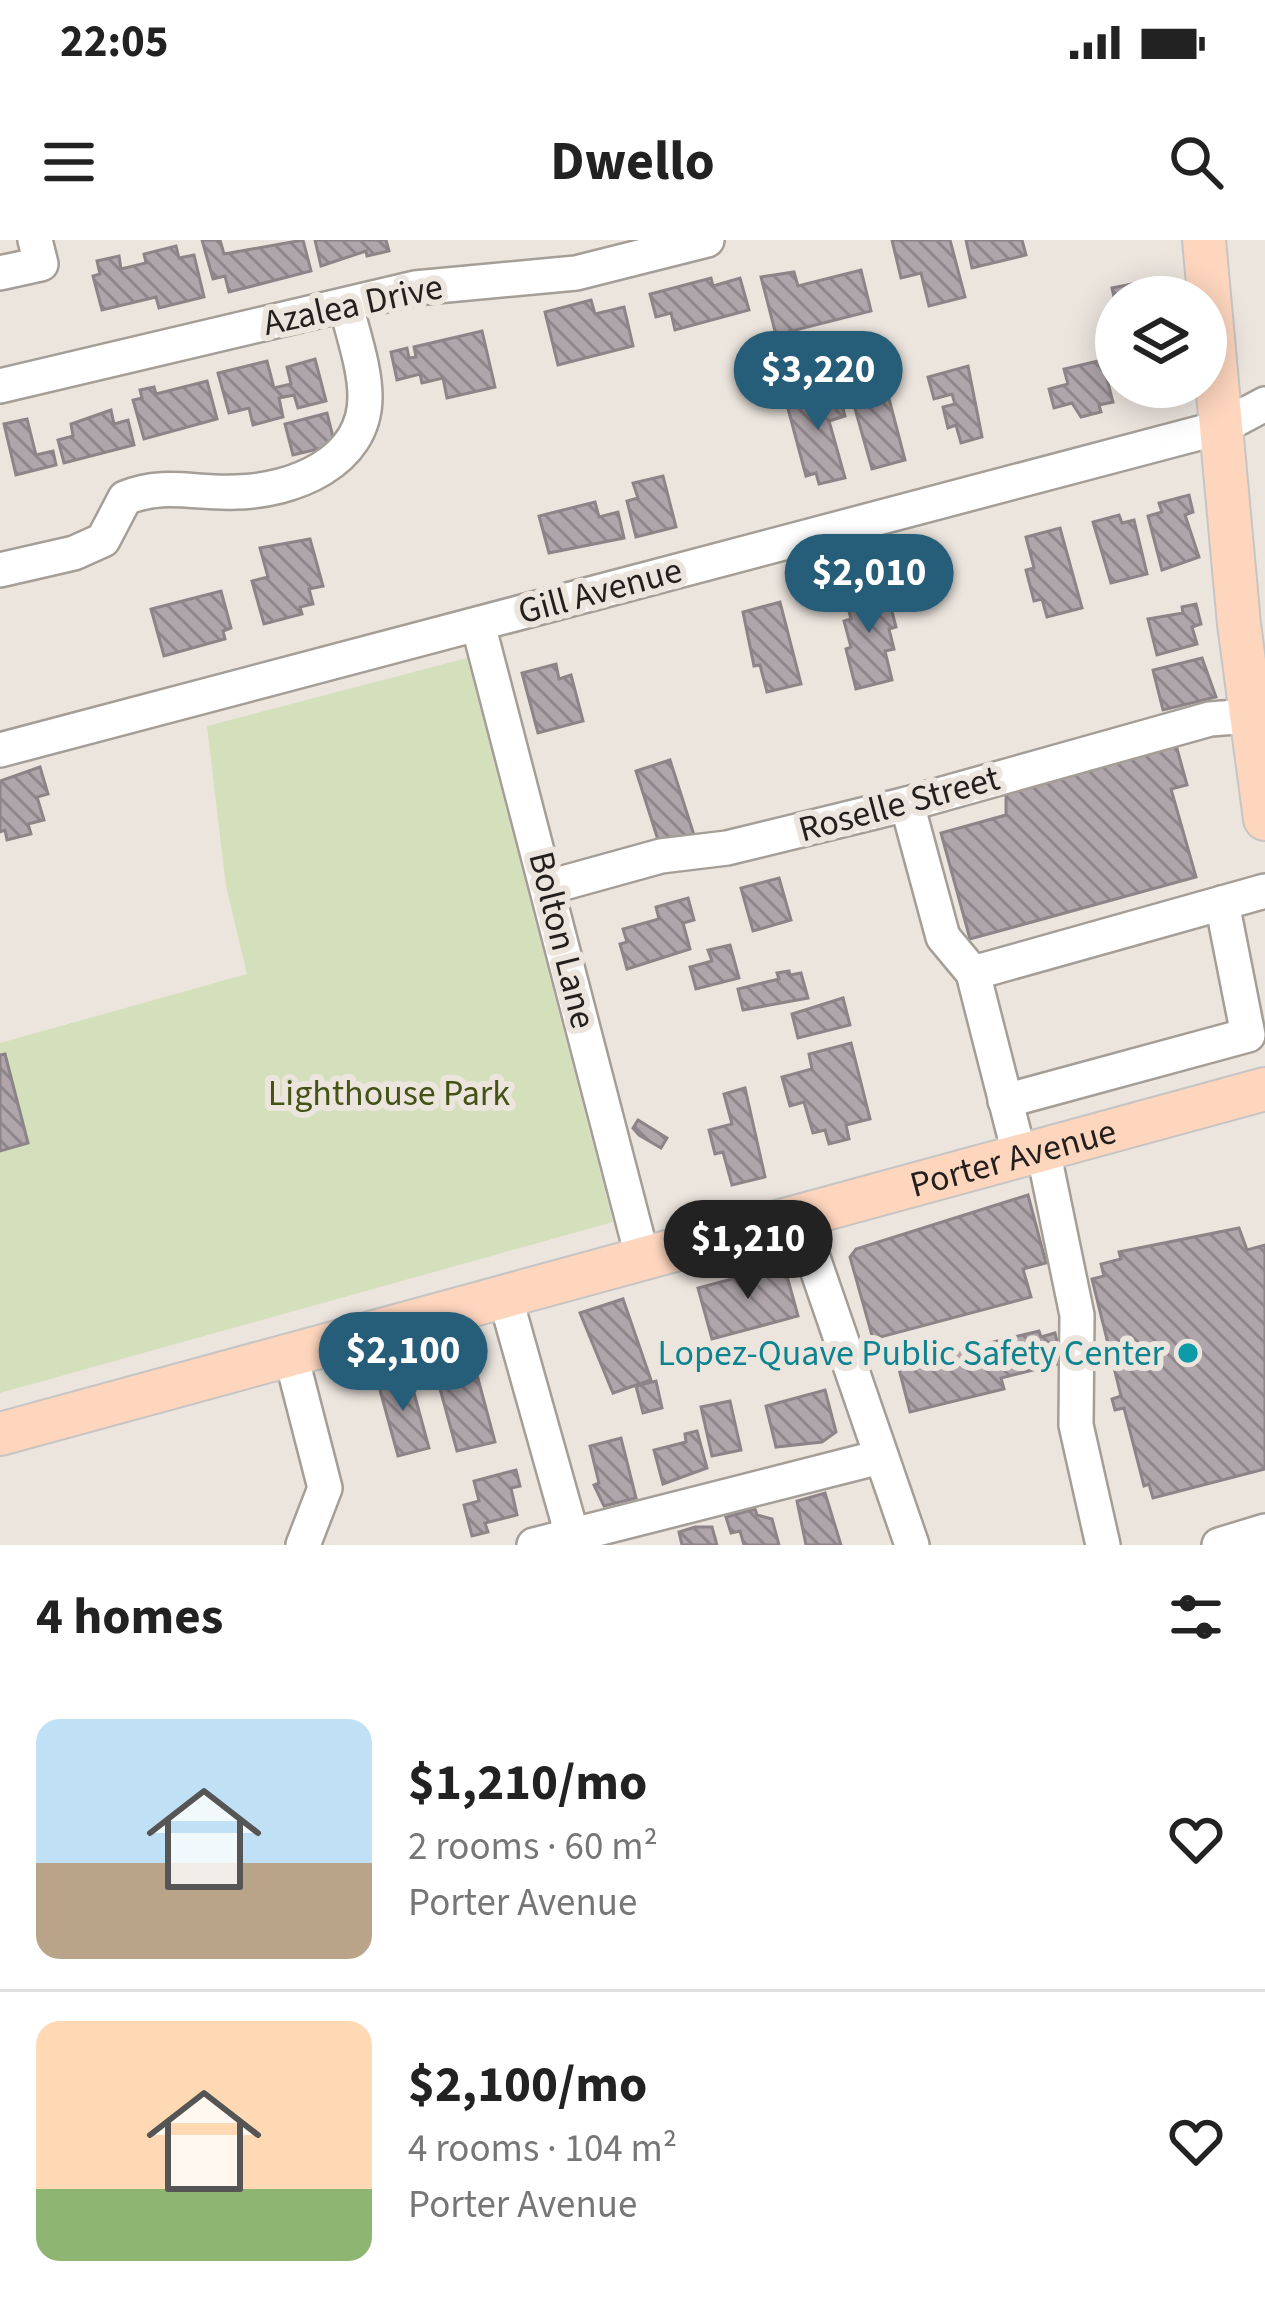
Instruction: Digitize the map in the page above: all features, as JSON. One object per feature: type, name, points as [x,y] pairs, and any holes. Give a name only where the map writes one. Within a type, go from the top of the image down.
[{"type":"main road","points":[[1204,240],[1249,716],[1265,819]]},
{"type":"main road","name":"Porter Avenue","points":[[1,1433],[1263,1090]]},
{"type":"street","points":[[0,273],[41,264],[35,240]]},
{"type":"street","name":"Azalea Drive","points":[[0,386],[457,281],[576,274],[707,240]]},
{"type":"street","points":[[0,571],[74,554],[103,540],[125,498],[155,486],[259,490],[300,480],[332,464],[351,445],[365,402],[346,305]]},
{"type":"street","name":"Gill Avenue","points":[[0,750],[1222,427],[1265,404]]},
{"type":"street","name":"Bolton Lane","points":[[478,624],[642,1256]]},
{"type":"street","name":"Roselle Street","points":[[549,887],[661,856],[727,848],[908,804],[1210,719],[1249,716]]},
{"type":"street","points":[[908,804],[943,937],[973,973],[1006,1101],[1031,1154],[1077,1315],[1076,1425],[1103,1545]]},
{"type":"street","points":[[973,973],[1265,891]]},
{"type":"street","points":[[1222,903],[1263,1090]]},
{"type":"street","points":[[1006,1101],[1248,1035]]},
{"type":"street","points":[[799,1217],[912,1545]]},
{"type":"street","points":[[504,1293],[572,1535]]},
{"type":"street","points":[[290,1352],[325,1488],[304,1545]]},
{"type":"street","points":[[534,1545],[880,1456]]},
{"type":"street","points":[[1219,1545],[1265,1531]]},
{"type":"green space","name":"Lighthouse Park","points":[[467,658],[613,1222],[0,1393],[0,1043],[247,974],[226,886],[207,726]]},
{"type":"building","points":[[202,240],[220,240],[224,254],[303,240],[311,271],[229,292],[225,276],[213,279]]},
{"type":"building","points":[[315,240],[386,240],[389,251],[367,256],[366,251],[321,266]]},
{"type":"building","points":[[892,240],[950,240],[965,297],[929,306],[921,273],[901,278]]},
{"type":"building","points":[[966,240],[1022,240],[1026,255],[972,268]]},
{"type":"building","points":[[176,246],[179,258],[194,255],[204,297],[159,308],[156,297],[102,310],[93,276],[100,274],[97,261],[119,256],[121,269],[146,263],[144,254]]},
{"type":"building","points":[[861,270],[871,311],[776,335],[761,277],[794,272],[798,286]]},
{"type":"building","points":[[711,278],[713,286],[740,278],[749,310],[675,330],[671,313],[656,317],[650,294]]},
{"type":"building","points":[[591,300],[595,314],[624,307],[633,346],[558,365],[545,312]]},
{"type":"building","points":[[482,331],[495,387],[447,398],[443,378],[422,383],[420,374],[397,380],[391,352],[407,348],[409,358],[416,357],[414,347]]},
{"type":"building","points":[[315,359],[326,401],[298,408],[294,395],[279,398],[283,417],[253,425],[249,408],[229,413],[218,373],[267,361],[274,388],[291,384],[287,367]]},
{"type":"building","points":[[1095,362],[1095,408],[1101,412],[1081,417],[1072,403],[1054,408],[1049,389],[1068,384],[1064,369]]},
{"type":"building","points":[[968,366],[982,437],[961,443],[956,425],[948,428],[943,407],[955,404],[952,394],[934,399],[928,377]]},
{"type":"building","points":[[207,381],[217,419],[144,439],[133,400],[142,398],[140,390],[154,387],[156,394]]},
{"type":"building","points":[[837,388],[845,416],[829,421],[845,478],[819,484],[816,473],[806,476],[786,401]]},
{"type":"building","points":[[888,395],[905,460],[872,469],[854,405]]},
{"type":"building","points":[[111,410],[114,424],[128,420],[134,445],[64,463],[58,440],[73,436],[71,424]]},
{"type":"building","points":[[327,413],[335,445],[293,455],[285,424]]},
{"type":"building","points":[[27,419],[36,455],[53,451],[56,465],[16,475],[4,424]]},
{"type":"building","points":[[663,476],[676,527],[636,537],[627,501],[638,498],[633,483]]},
{"type":"building","points":[[1189,495],[1193,512],[1185,515],[1199,557],[1162,570],[1148,516],[1162,512],[1159,503]]},
{"type":"building","points":[[595,502],[599,517],[618,512],[624,538],[549,553],[539,516]]},
{"type":"building","points":[[1119,515],[1122,523],[1134,520],[1147,574],[1111,583],[1093,522]]},
{"type":"building","points":[[1060,528],[1082,608],[1047,617],[1042,599],[1034,601],[1026,570],[1034,568],[1026,537]]},
{"type":"building","points":[[310,539],[323,586],[309,589],[313,604],[300,607],[302,614],[264,624],[252,581],[268,577],[260,548]]},
{"type":"building","points":[[877,584],[881,602],[889,600],[896,627],[889,629],[894,649],[885,651],[892,680],[856,689],[846,649],[851,647],[844,621],[851,619],[844,592]]},
{"type":"building","points":[[221,591],[231,628],[223,631],[225,639],[164,656],[151,609]]},
{"type":"building","points":[[780,602],[801,684],[767,692],[760,665],[754,666],[743,612]]},
{"type":"building","points":[[1196,604],[1201,624],[1192,627],[1197,644],[1157,655],[1148,619],[1183,613],[1182,607]]},
{"type":"building","points":[[1202,658],[1216,697],[1163,710],[1153,670]]},
{"type":"building","points":[[556,664],[559,679],[571,675],[583,721],[538,733],[522,673]]},
{"type":"building","points":[[1173,734],[1187,785],[1171,789],[1196,877],[970,939],[941,833],[1006,815],[1006,788]]},
{"type":"building","points":[[670,760],[694,835],[660,846],[636,771]]},
{"type":"building","points":[[40,767],[48,794],[37,797],[44,820],[28,824],[31,834],[7,840],[5,830],[0,832],[0,781]]},
{"type":"building","points":[[779,878],[791,920],[753,931],[741,888]]},
{"type":"building","points":[[688,898],[694,920],[683,923],[690,949],[627,969],[620,944],[627,942],[623,929],[659,919],[656,907]]},
{"type":"building","points":[[730,945],[739,978],[696,989],[690,967],[712,961],[708,950]]},
{"type":"building","points":[[789,971],[790,975],[801,973],[808,998],[743,1010],[738,989],[779,979],[777,973]]},
{"type":"building","points":[[843,998],[850,1025],[798,1038],[792,1014]]},
{"type":"building","points":[[851,1043],[870,1119],[846,1125],[849,1139],[829,1144],[825,1130],[813,1133],[804,1102],[790,1106],[782,1077],[812,1069],[809,1054]]},
{"type":"building","points":[[5,1054],[28,1143],[0,1151],[0,1055]]},
{"type":"building","points":[[745,1088],[765,1177],[732,1185],[723,1152],[715,1154],[709,1130],[732,1124],[724,1094]]},
{"type":"building","points":[[638,1120],[667,1138],[661,1148],[633,1128]]},
{"type":"building","points":[[1028,1195],[1046,1263],[1023,1269],[1031,1297],[873,1339],[850,1257],[856,1249]]},
{"type":"building","name":"Lopez-Quave Public Safety Center","points":[[1239,1228],[1247,1250],[1265,1245],[1265,1469],[1153,1498],[1149,1484],[1144,1486],[1124,1408],[1115,1410],[1112,1399],[1121,1396],[1092,1279],[1104,1276],[1101,1264],[1121,1259],[1119,1252]]},
{"type":"building","points":[[784,1265],[798,1316],[712,1339],[698,1288]]},
{"type":"building","points":[[623,1299],[651,1380],[613,1393],[580,1313]]},
{"type":"building","points":[[1039,1331],[1041,1337],[1055,1333],[1062,1363],[1001,1378],[1004,1389],[910,1412],[898,1365]]},
{"type":"building","points":[[408,1371],[429,1448],[398,1456],[377,1379]]},
{"type":"building","points":[[477,1375],[495,1442],[457,1451],[439,1385]]},
{"type":"building","points":[[656,1381],[662,1408],[643,1413],[636,1386]]},
{"type":"building","points":[[825,1390],[836,1432],[822,1442],[776,1447],[766,1406]]},
{"type":"building","points":[[730,1401],[741,1450],[712,1456],[701,1407]]},
{"type":"building","points":[[697,1431],[707,1468],[663,1484],[654,1450],[686,1442],[685,1434]]},
{"type":"building","points":[[621,1438],[636,1498],[604,1506],[594,1485],[599,1483],[590,1446]]},
{"type":"building","points":[[516,1470],[520,1486],[511,1488],[517,1515],[485,1523],[488,1532],[472,1536],[464,1505],[479,1501],[474,1481]]},
{"type":"building","points":[[825,1493],[841,1545],[806,1545],[797,1501]]},
{"type":"building","points":[[755,1509],[757,1515],[772,1519],[779,1545],[744,1545],[740,1531],[731,1533],[726,1517]]},
{"type":"building","points":[[712,1527],[717,1545],[682,1545],[679,1532]]},
{"type":"place","name":"Lopez-Quave Public Safety Center","points":[[1188,1353]]}]
